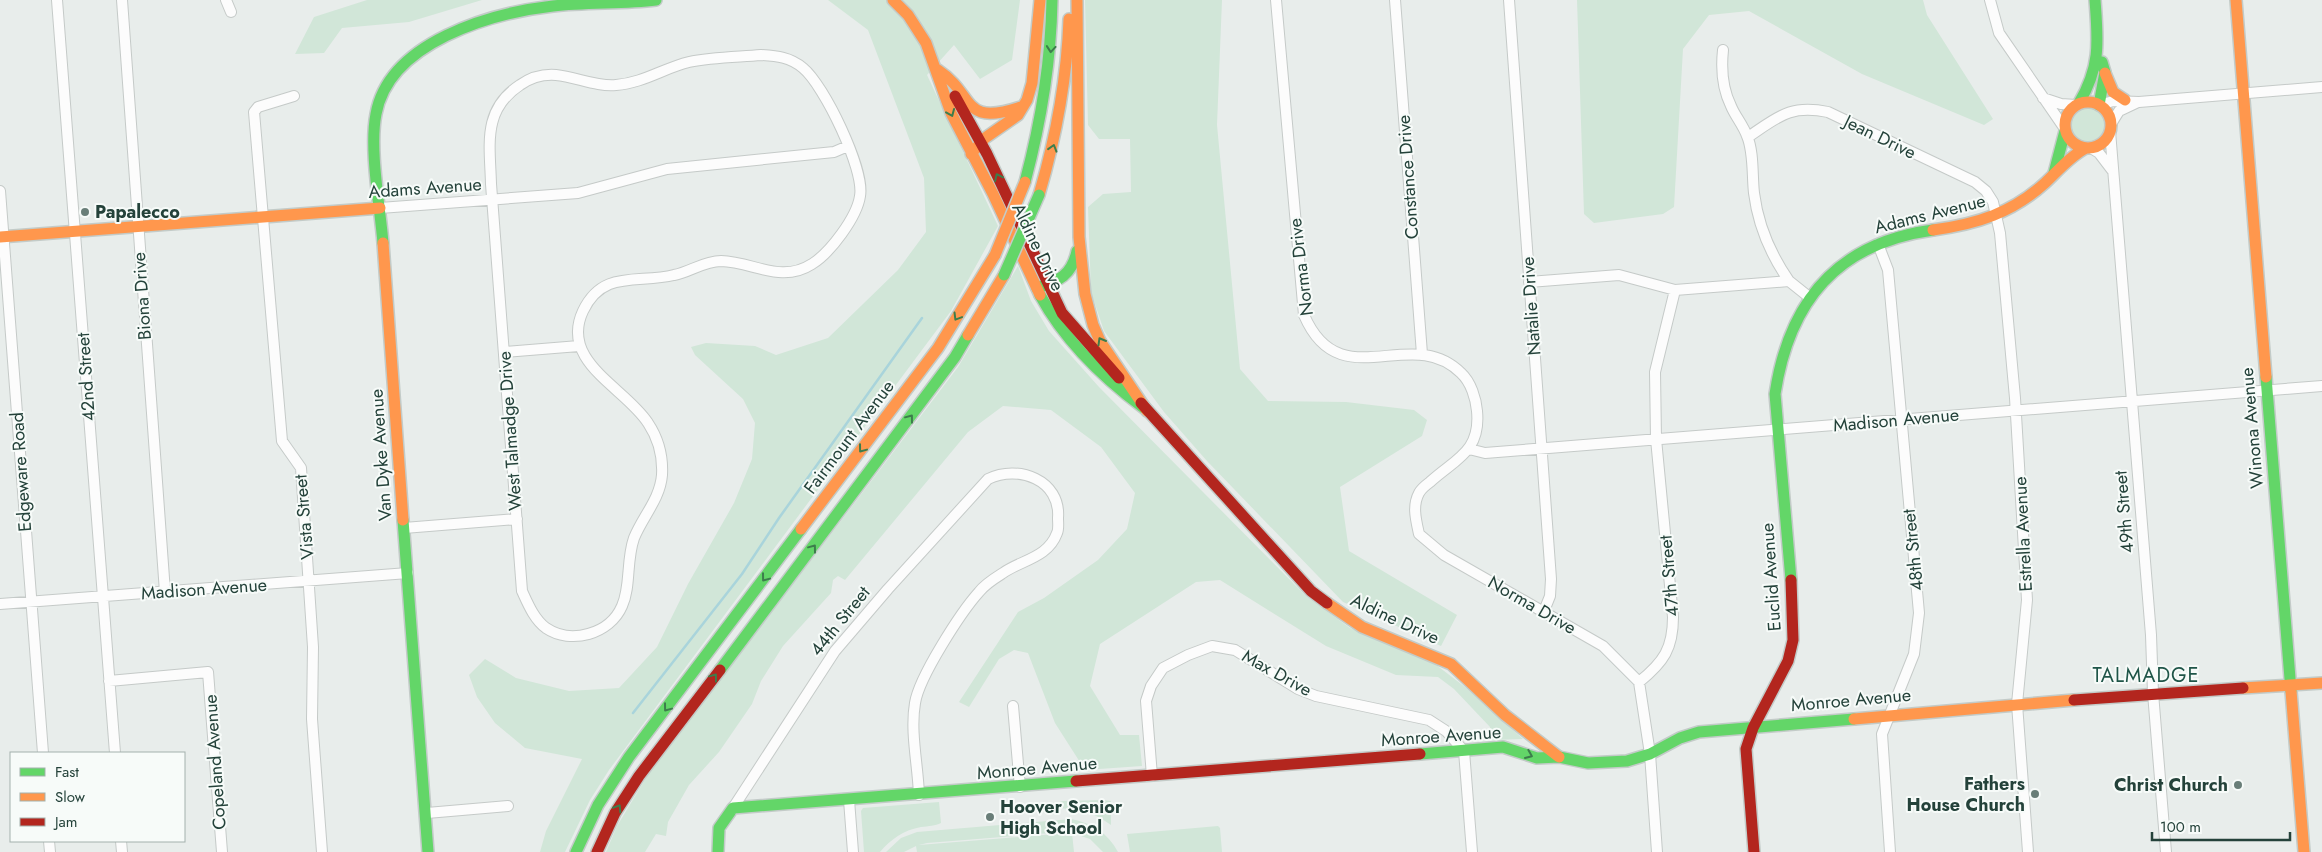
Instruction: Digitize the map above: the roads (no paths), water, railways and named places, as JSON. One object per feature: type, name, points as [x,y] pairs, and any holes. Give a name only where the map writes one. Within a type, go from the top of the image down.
[{"type":"main road","name":"Van Dyke Avenue","points":[[428,852],[427,813],[374,133],[376,113],[386,85],[403,64],[419,51],[440,39],[500,17],[530,10],[656,0]]},
{"type":"main road","name":"Aldine Drive","points":[[893,0],[902,8],[920,32],[938,70],[956,97],[980,143],[1042,287]]},
{"type":"main road","points":[[971,154],[980,143],[1010,123],[1018,115],[1022,107],[1032,83],[1040,0]]},
{"type":"main road","name":"Fairmount Avenue","points":[[576,852],[598,804],[628,757],[938,348],[995,255],[1012,218],[1025,182],[1037,139],[1047,91],[1052,34],[1052,0]]},
{"type":"main road","name":"Fairmount Avenue","points":[[597,852],[615,814],[639,776],[809,554],[955,357],[1004,275],[1039,194],[1056,136],[1064,90],[1069,0]]},
{"type":"main road","points":[[1077,0],[1079,237],[1085,294],[1093,325],[1100,341],[1148,411]]},
{"type":"main road","points":[[2095,0],[2099,56],[2113,92],[2125,100]]},
{"type":"main road","name":"Winona Avenue","points":[[2236,0],[2304,852]]},
{"type":"main road","points":[[2053,176],[2065,130],[2065,118],[2078,104],[2093,79],[2099,56]]},
{"type":"main road","name":"Aldine Drive","points":[[938,70],[950,110],[971,154],[1072,343],[1117,388],[1148,411],[1312,591],[1342,615],[1362,627],[1451,664],[1505,715],[1559,756]]},
{"type":"main road","points":[[938,70],[950,78],[968,104],[981,112],[999,114],[1022,107]]},
{"type":"main road","points":[[2100,105],[2104,72]]},
{"type":"main road","points":[[2065,130],[2075,144],[2088,148],[2103,142],[2110,127],[2108,113],[2100,105],[2086,102],[2078,104]]},
{"type":"main road","name":"Adams Avenue","points":[[1809,296],[1833,272],[1854,256],[1878,244],[1900,236],[1973,225],[2017,206],[2053,176],[2074,155],[2088,148]]},
{"type":"main road","name":"Adams Avenue","points":[[2,237],[380,208]]},
{"type":"main road","points":[[1042,287],[1064,278],[1073,269],[1079,237]]},
{"type":"main road","name":"Euclid Avenue","points":[[1754,852],[1746,749],[1753,728],[1782,676],[1792,640],[1793,614],[1775,394],[1781,354],[1787,336],[1809,296]]},
{"type":"main road","name":"Monroe Avenue","points":[[733,808],[919,795],[1502,747],[1537,758],[1559,756],[1588,763],[1627,761],[1650,754],[1680,738],[1699,732],[2152,693],[2322,683]]},
{"type":"main road","name":"44th Street","points":[[718,852],[717,834],[719,826],[733,808]]},
{"type":"street","name":"42nd Street","points":[[57,0],[115,752]]},
{"type":"street","name":"Biona Drive","points":[[122,0],[165,592]]},
{"type":"street","points":[[226,0],[231,12]]},
{"type":"street","name":"Norma Drive","points":[[1276,0],[1304,315],[1309,326],[1332,352],[1355,358],[1422,354],[1436,358],[1463,375],[1476,400],[1478,425],[1470,449],[1458,462],[1419,492],[1414,508],[1419,534],[1444,555],[1603,646],[1640,682]]},
{"type":"street","name":"Constance Drive","points":[[1395,0],[1422,354]]},
{"type":"street","name":"Natalie Drive","points":[[1509,0],[1551,579],[1550,596],[1544,612]]},
{"type":"street","points":[[1990,0],[1999,33],[2065,130]]},
{"type":"street","points":[[1723,50],[1721,66],[1723,84],[1730,106],[1748,137],[1754,196],[1763,229],[1776,263],[1789,282],[1809,296]]},
{"type":"street","name":"West Talmadge Drive","points":[[761,55],[786,57],[803,68],[818,84],[857,166],[861,183],[857,208],[851,220],[812,264],[788,273],[774,273],[735,263],[714,262],[677,275],[615,281],[593,296],[583,312],[579,327],[579,346],[596,371],[634,406],[648,422],[660,453],[662,476],[658,494],[635,536],[629,556],[627,590],[622,606],[613,619],[600,629],[588,634],[572,636],[558,634],[546,628],[530,608],[522,591],[493,200],[490,136],[492,122],[498,105],[507,94],[526,81],[555,75],[614,85],[640,81],[690,62],[761,55]]},
{"type":"street","points":[[2100,105],[2106,102],[2125,100],[2138,102],[2322,87]]},
{"type":"street","name":"Vista Street","points":[[294,96],[258,107],[254,112],[282,441],[301,468],[310,580],[313,647],[312,719],[322,852]]},
{"type":"street","points":[[2042,98],[2061,104],[2078,104]]},
{"type":"street","points":[[2110,127],[2119,110],[2138,102]]},
{"type":"street","name":"Jean Drive","points":[[1748,137],[1777,116],[1792,110],[1809,108],[1828,112],[1975,182],[1990,196],[1997,216]]},
{"type":"street","name":"49th Street","points":[[2110,127],[2151,636],[2152,693],[2166,852]]},
{"type":"street","name":"Adams Avenue","points":[[380,208],[578,193],[667,169],[834,152],[848,146]]},
{"type":"street","points":[[2088,148],[2099,153],[2113,170]]},
{"type":"street","name":"Edgeware Road","points":[[0,191],[2,237],[43,752]]},
{"type":"street","name":"Estrella Avenue","points":[[1997,216],[2003,254],[2016,410],[2027,600],[2017,704],[2028,852]]},
{"type":"street","name":"48th Street","points":[[1878,244],[1888,270],[1919,613],[1914,654],[1882,734],[1890,852]]},
{"type":"street","points":[[1529,282],[1619,275],[1675,290],[1789,282]]},
{"type":"street","name":"47th Street","points":[[1640,682],[1653,671],[1668,651],[1673,638],[1673,617],[1656,439],[1655,372],[1675,290]]},
{"type":"street","points":[[504,352],[579,346]]},
{"type":"street","name":"Madison Avenue","points":[[1470,449],[1485,453],[1542,449],[2322,386]]},
{"type":"street","name":"44th Street","points":[[733,808],[835,652],[981,485],[997,474],[1016,472],[1044,484],[1052,493],[1059,508],[1057,533],[1046,549],[1032,560],[1005,571],[981,590],[963,612],[922,682],[915,703],[919,795]]},
{"type":"street","points":[[404,528],[517,519]]},
{"type":"street","name":"Madison Avenue","points":[[0,604],[408,573]]},
{"type":"street","name":"Max Drive","points":[[1152,776],[1146,701],[1151,686],[1164,668],[1188,654],[1212,646],[1235,650],[1298,689],[1316,696],[1429,720],[1446,730],[1464,751]]},
{"type":"street","name":"Copeland Avenue","points":[[109,681],[208,672],[222,852]]},
{"type":"street","points":[[1640,682],[1650,754],[1657,852]]},
{"type":"street","points":[[1014,706],[1020,786]]},
{"type":"street","points":[[1464,751],[1472,852]]},
{"type":"street","points":[[849,800],[853,852]]},
{"type":"street","points":[[427,813],[508,806]]},
{"type":"waterway","points":[[633,713],[742,574],[779,518],[922,318]]},
{"type":"place","name":"Papalecco","points":[[85,212]]},
{"type":"place","name":"Christ Church","points":[[2238,785]]},
{"type":"place","name":"Fathers House Church","points":[[2035,794]]},
{"type":"place","name":"Hoover Senior High School","points":[[990,817]]},
{"type":"district","name":"TALMADGE","points":[[2146,675]]}]
